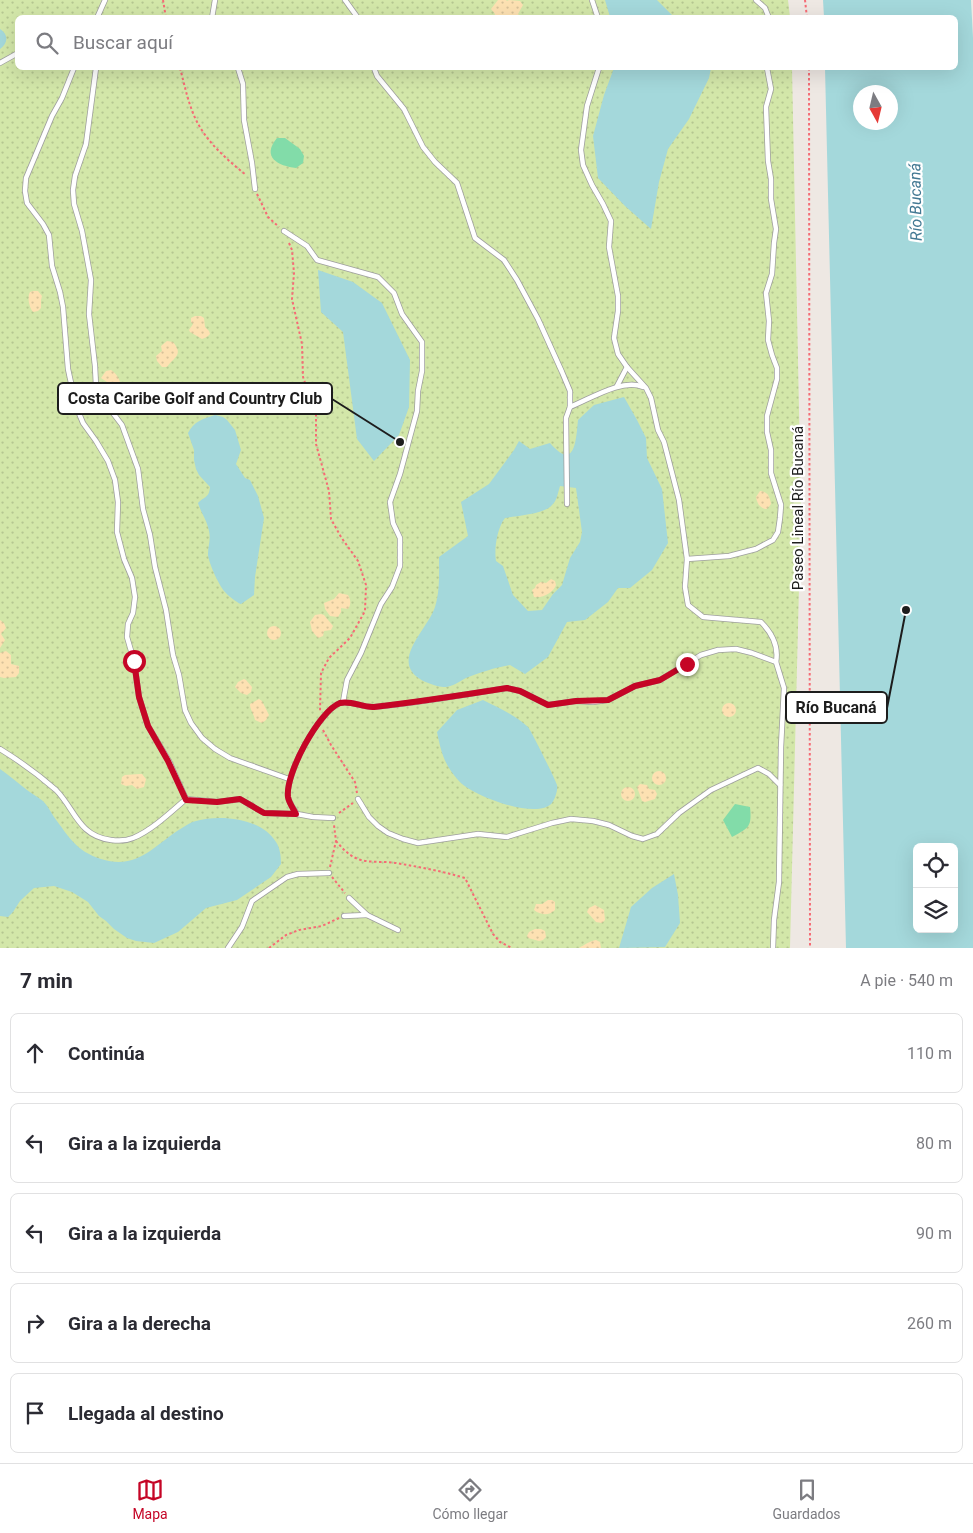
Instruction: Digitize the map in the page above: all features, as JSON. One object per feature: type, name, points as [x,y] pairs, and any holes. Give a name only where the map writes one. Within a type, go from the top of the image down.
[{"type":"lane","points":[[98,15],[105,0]]},
{"type":"lane","points":[[212,15],[215,0]]},
{"type":"lane","points":[[345,0],[356,15]]},
{"type":"lane","points":[[592,0],[597,15]]},
{"type":"lane","points":[[756,0],[766,8],[768,15]]},
{"type":"lane","points":[[0,62],[15,54]]},
{"type":"lane","points":[[73,70],[26,178],[25,191],[28,202],[49,235],[52,266],[62,300],[68,368],[76,406],[83,423],[104,454],[115,480],[118,502],[118,532],[124,559],[132,578],[135,598],[133,613],[128,624],[127,637],[134,661],[139,697],[148,726],[168,761],[186,800]]},
{"type":"lane","points":[[96,70],[86,144],[75,176],[73,190],[74,204],[82,231],[92,280],[89,314],[96,386],[100,396],[122,425],[138,469],[141,499],[166,610],[173,655],[179,675],[185,710],[191,723],[202,738],[215,749],[236,760],[289,779]]},
{"type":"lane","points":[[239,70],[243,84],[244,120],[255,189]]},
{"type":"lane","points":[[375,70],[377,76],[404,109],[423,147],[457,184],[475,238],[504,260],[517,280],[538,319],[562,372],[570,391],[570,407],[566,418],[568,453],[567,504]]},
{"type":"lane","points":[[599,70],[586,106],[582,150],[583,165],[611,221],[609,247],[618,296],[614,338],[618,354],[652,398],[658,430],[664,442],[679,500],[687,559],[685,587],[688,605],[703,617],[761,622],[769,631],[778,652],[776,662],[784,688],[779,882],[774,920],[773,948]]},
{"type":"lane","points":[[687,559],[729,556],[756,549],[773,540],[778,532],[781,504],[771,473],[771,450],[767,432],[767,416],[777,379],[777,368],[768,340],[769,321],[766,292],[772,274],[776,229],[768,161],[766,107],[771,89],[767,70]]},
{"type":"lane","points":[[284,231],[307,246],[317,260],[378,277],[394,293],[402,314],[422,342],[422,371],[417,411],[400,474],[390,502],[394,523],[400,538],[400,566],[348,680],[343,702]]},
{"type":"lane","points":[[617,386],[627,367]]},
{"type":"lane","points":[[570,407],[617,386],[637,384],[646,388]]},
{"type":"lane","points":[[296,814],[288,796],[289,779],[319,721],[335,705],[343,702],[371,707],[507,688],[520,691],[548,705],[576,701],[593,702],[608,700],[635,686],[660,680],[701,655],[718,650],[736,649],[776,662]]},
{"type":"lane","points":[[0,749],[57,791],[75,817],[90,833],[101,838],[120,841],[133,838],[147,830],[186,800],[217,802],[240,799],[264,813],[332,818]]},
{"type":"lane","points":[[358,799],[369,817],[378,826],[403,839],[418,843],[478,834],[508,838],[552,823],[572,819],[609,825],[643,839],[657,834],[680,813],[711,790],[758,768],[769,774],[780,785]]},
{"type":"lane","points":[[228,948],[242,927],[252,902],[287,877],[298,874],[328,873]]},
{"type":"lane","points":[[349,898],[367,915],[398,930]]},
{"type":"lane","points":[[344,916],[367,915]]},
{"type":"path","points":[[163,0],[166,15]]},
{"type":"path","points":[[805,0],[807,15]]},
{"type":"path","points":[[180,70],[193,115],[201,128],[213,145],[248,178],[268,217],[284,231],[292,250],[294,274],[292,299],[302,344],[303,377],[316,414],[316,444],[329,491],[331,519],[358,561],[366,585],[365,611],[350,638],[329,658],[321,674],[319,721],[331,745],[355,782],[358,799],[332,818],[336,841],[328,873],[349,898]]},
{"type":"path","name":"Paseo Lineal Río Bucaná","points":[[809,70],[810,948]]},
{"type":"path","points":[[336,841],[348,854],[361,860],[395,862],[417,868],[443,871],[465,878],[494,934],[500,942],[512,948]]},
{"type":"path","points":[[269,948],[286,935],[299,930],[322,926],[344,916]]},
{"type":"green space","points":[[0,0],[788,0],[790,15],[15,15],[15,70],[792,70],[801,507],[790,948],[0,948]]},
{"type":"green space","points":[[277,138],[285,138],[300,149],[304,156],[303,163],[296,168],[278,163],[271,155],[272,145]]},
{"type":"green space","points":[[735,804],[750,807],[750,823],[746,829],[732,837],[723,820]]},
{"type":"sand","points":[[498,0],[520,1],[523,5],[519,15],[495,15],[491,9]]},
{"type":"sand","points":[[33,291],[38,291],[42,296],[41,308],[33,312],[30,307],[29,294]]},
{"type":"sand","points":[[195,316],[204,318],[205,327],[210,334],[207,337],[202,339],[190,332],[189,330],[193,324],[191,318]]},
{"type":"sand","points":[[167,341],[173,342],[178,353],[167,367],[162,367],[157,361],[156,356],[162,351],[161,346]]},
{"type":"sand","points":[[111,370],[118,377],[121,386],[120,392],[114,395],[108,393],[107,382],[101,378],[106,371]]},
{"type":"sand","points":[[760,491],[765,492],[769,497],[771,504],[767,509],[761,507],[757,501],[756,497]]},
{"type":"sand","points":[[551,579],[555,581],[556,585],[553,590],[544,596],[534,597],[532,590],[536,585],[541,582],[546,583]]},
{"type":"sand","points":[[339,593],[348,595],[350,606],[348,609],[341,608],[338,617],[330,616],[325,609],[324,603],[334,599]]},
{"type":"sand","points":[[321,614],[333,626],[331,630],[324,631],[323,636],[318,638],[312,631],[310,622],[315,615]]},
{"type":"sand","points":[[0,620],[6,628],[1,634],[5,640],[0,648]]},
{"type":"sand","points":[[271,626],[277,626],[281,633],[277,640],[271,640],[267,636],[267,630]]},
{"type":"sand","points":[[6,651],[11,655],[11,664],[19,666],[19,673],[16,677],[0,677],[0,653]]},
{"type":"sand","points":[[244,679],[252,687],[251,692],[247,695],[241,693],[235,687],[238,682]]},
{"type":"sand","points":[[259,699],[269,715],[262,723],[255,720],[250,706],[250,704]]},
{"type":"sand","points":[[726,703],[732,703],[736,710],[732,717],[726,717],[722,713],[722,707]]},
{"type":"sand","points":[[656,771],[662,771],[666,778],[662,785],[656,785],[652,781],[652,775]]},
{"type":"sand","points":[[142,774],[146,779],[144,787],[137,789],[132,785],[126,786],[121,784],[122,777],[125,775]]},
{"type":"sand","points":[[640,784],[647,785],[649,789],[655,790],[657,794],[655,799],[642,801],[637,787]]},
{"type":"sand","points":[[625,787],[631,787],[635,794],[631,801],[625,801],[621,797],[621,791]]},
{"type":"sand","points":[[548,900],[555,902],[555,910],[553,912],[544,914],[534,910],[536,904],[542,904]]},
{"type":"sand","points":[[595,905],[604,910],[605,920],[602,923],[596,922],[587,912],[589,908]]},
{"type":"sand","points":[[535,929],[545,931],[546,937],[543,940],[539,941],[528,938],[529,932]]},
{"type":"sand","points":[[596,940],[600,942],[601,948],[579,948],[589,942]]},
{"type":"water","points":[[605,0],[657,0],[672,15],[609,15]]},
{"type":"water","name":"Río Bucaná","points":[[823,0],[971,0],[973,38],[973,948],[846,948],[825,70],[958,70],[958,15],[824,15]]},
{"type":"water","points":[[0,29],[5,34],[6,39],[5,44],[0,49]]},
{"type":"water","points":[[613,70],[711,70],[709,78],[689,119],[668,149],[659,182],[651,229],[598,178],[593,136],[604,95]]},
{"type":"water","points":[[318,270],[353,282],[382,303],[410,360],[409,407],[399,435],[374,461],[357,439],[343,332],[321,312]]},
{"type":"water","points":[[624,397],[646,438],[647,458],[662,489],[668,543],[652,570],[630,588],[618,588],[608,602],[585,620],[567,622],[548,657],[525,674],[510,665],[477,674],[448,687],[436,686],[420,679],[412,671],[409,663],[410,654],[437,601],[439,557],[468,536],[461,502],[489,484],[519,441],[530,449],[550,443],[558,451],[569,454],[575,444],[578,420],[594,405]],"holes":[[[560,486],[576,488],[582,532],[580,542],[570,558],[562,585],[542,610],[528,611],[513,595],[503,566],[496,561],[496,545],[500,527],[505,518],[537,513],[548,508],[554,503]]]},
{"type":"water","points":[[215,415],[227,420],[235,430],[241,450],[236,464],[245,478],[250,480],[258,496],[264,518],[254,595],[241,604],[224,590],[210,563],[208,554],[209,531],[198,503],[208,495],[210,487],[196,469],[194,450],[188,433],[196,423]]},
{"type":"water","points":[[483,700],[512,715],[528,727],[534,737],[557,785],[552,803],[544,808],[519,808],[489,799],[465,786],[449,769],[437,732],[457,710]]},
{"type":"water","points":[[0,769],[43,801],[69,837],[92,856],[114,862],[136,859],[192,822],[228,818],[251,823],[270,834],[278,847],[281,864],[271,877],[237,900],[206,908],[178,932],[154,943],[127,938],[99,916],[88,902],[72,892],[54,886],[34,888],[20,901],[8,917],[0,916]]},
{"type":"water","points":[[674,874],[680,923],[665,947],[619,948],[631,907],[652,888]]},
{"type":"place","name":"Costa Caribe Golf and Country Club","points":[[400,442]]},
{"type":"place","name":"Río Bucaná","points":[[906,610]]},
{"type":"route","points":[[134,661],[139,697],[148,726],[178,780],[186,800],[217,802],[240,799],[264,813],[296,814],[288,796],[289,779],[319,721],[335,705],[343,702],[371,707],[507,688],[520,691],[548,705],[576,701],[593,702],[608,700],[635,686],[660,680],[687,664]]}]
